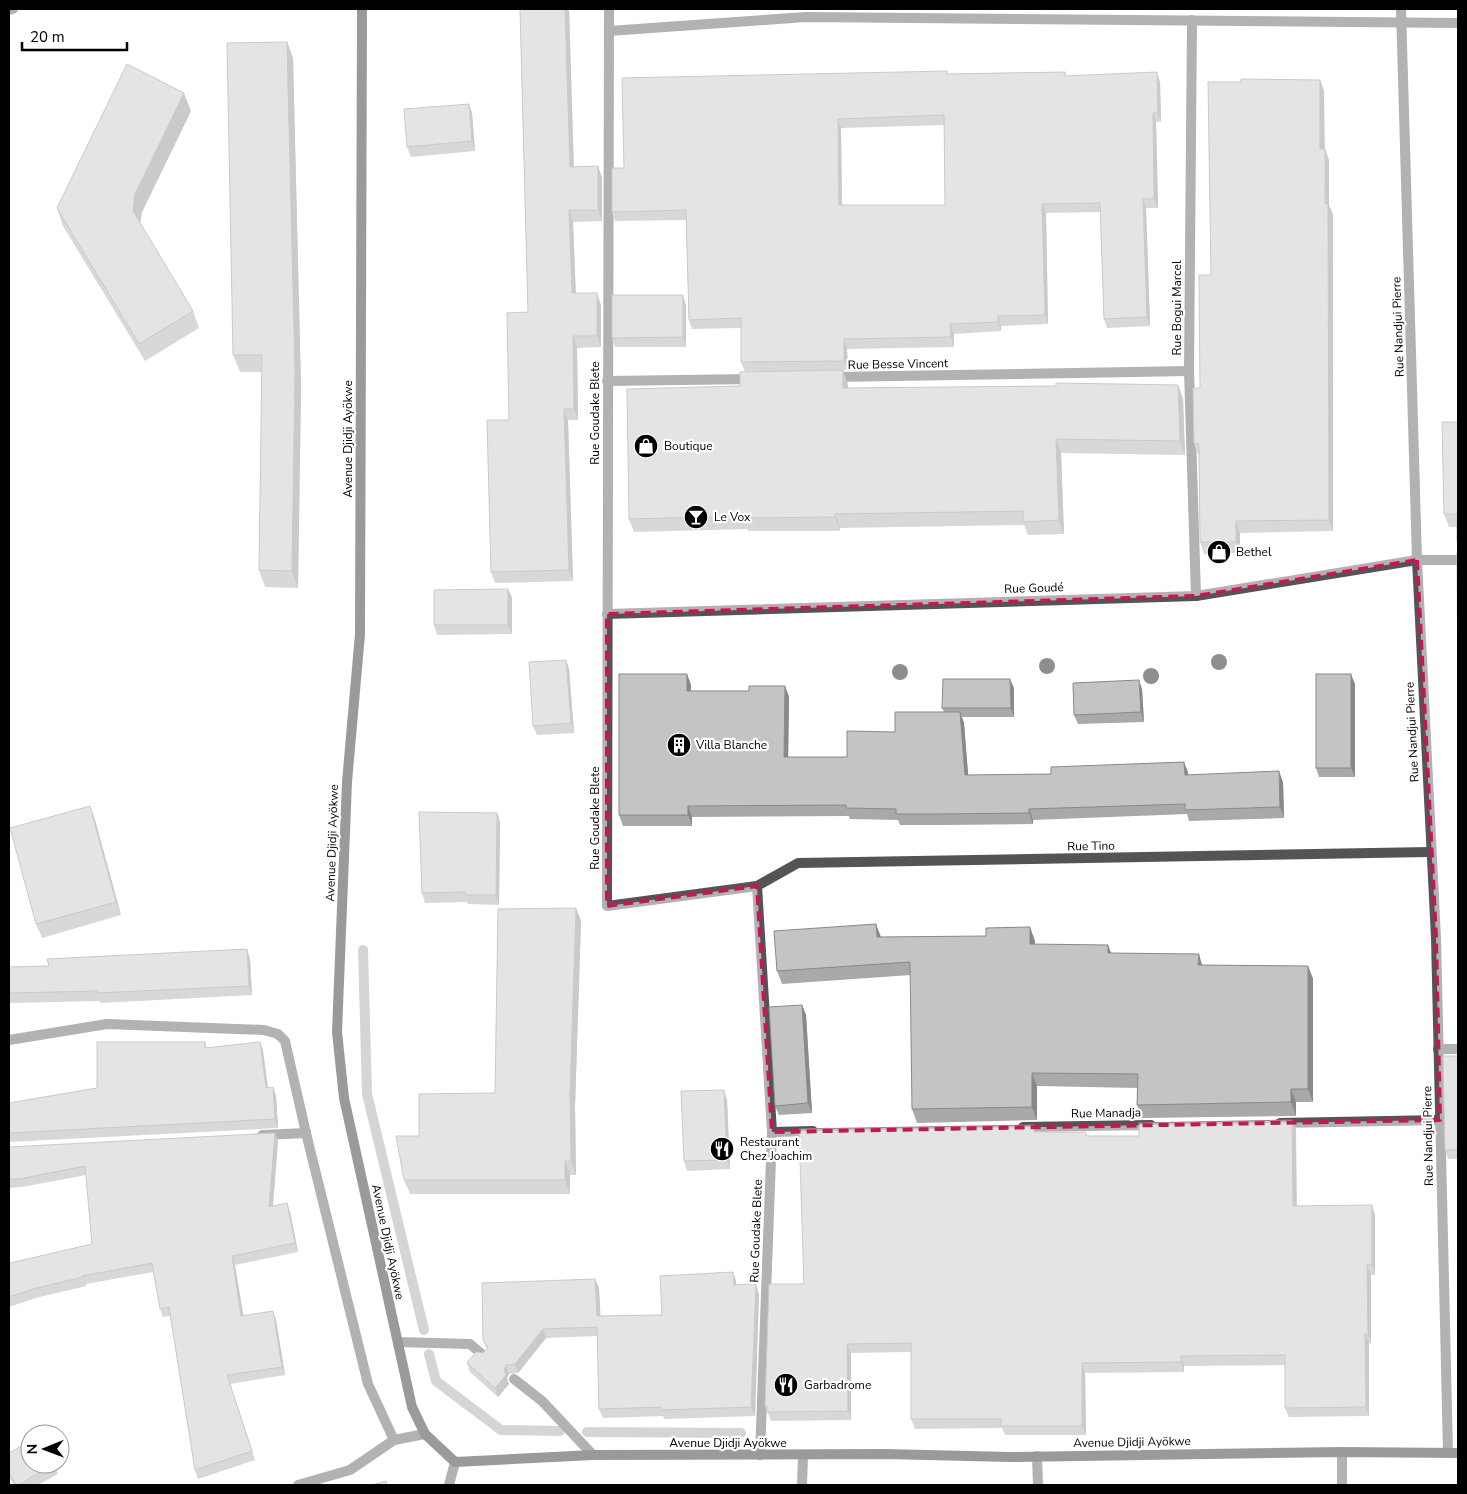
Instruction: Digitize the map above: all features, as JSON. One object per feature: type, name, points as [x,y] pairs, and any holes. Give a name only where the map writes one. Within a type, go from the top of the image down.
[{"type":"street","points":[[9,10],[13,9]]},
{"type":"street","name":"Avenue Djidji Ayökwe","points":[[362,9],[360,634],[347,782],[337,1032],[344,1098],[412,1407],[425,1434],[455,1462],[593,1456],[885,1454],[1037,1456],[1342,1452],[1453,1453]]},
{"type":"street","name":"Rue Goudake Blete","points":[[609,9],[607,906],[757,886],[772,1132],[760,1456]]},
{"type":"street","name":"Rue Nandjui Pierre","points":[[1401,9],[1417,560],[1430,852],[1436,938],[1440,1120],[1453,1453]]},
{"type":"street","points":[[609,32],[806,13],[1458,23]]},
{"type":"street","name":"Rue Bogui Marcel","points":[[1192,20],[1189,371],[1196,596]]},
{"type":"street","name":"Rue Besse Vincent","points":[[824,378],[1189,371]]},
{"type":"street","points":[[607,381],[765,378]]},
{"type":"street","name":"Rue Goudé","points":[[607,614],[1196,596],[1417,560],[1458,560]]},
{"type":"street","name":"Rue Tino","points":[[757,886],[798,863],[1430,852]]},
{"type":"street","points":[[9,1040],[108,1024],[264,1030],[278,1034],[286,1041],[306,1133],[368,1384],[394,1440]]},
{"type":"street","points":[[1438,1049],[1458,1050]]},
{"type":"street","points":[[1270,1123],[1440,1120]]},
{"type":"street","name":"Rue Manadja","points":[[1011,1128],[1160,1125]]},
{"type":"street","points":[[772,1132],[822,1131]]},
{"type":"street","points":[[247,1136],[306,1133]]},
{"type":"street","points":[[398,1342],[470,1344],[484,1356]]},
{"type":"street","points":[[514,1379],[542,1401],[593,1456]]},
{"type":"street","points":[[298,1485],[350,1470],[394,1440],[425,1434]]},
{"type":"street","points":[[1342,1452],[1342,1485]]},
{"type":"street","points":[[802,1485],[803,1456]]},
{"type":"street","points":[[1037,1456],[1038,1485]]},
{"type":"street","points":[[448,1485],[455,1462]]},
{"type":"highlighted area","points":[[1417,560],[1436,938],[1440,1120],[772,1132],[757,886],[607,906],[607,614],[1196,596]]},
{"type":"building","points":[[520,9],[565,9],[570,167],[598,166],[598,210],[569,210],[572,293],[597,293],[597,336],[573,336],[574,409],[564,409],[569,570],[491,572],[487,420],[509,420],[507,313],[528,312]]},
{"type":"building","points":[[287,42],[295,370],[292,571],[259,570],[262,355],[233,355],[227,43]]},
{"type":"building","points":[[127,64],[184,93],[135,194],[133,211],[193,311],[139,344],[57,208]]},
{"type":"building","points":[[947,71],[947,74],[1065,72],[1065,76],[1157,72],[1158,113],[1153,113],[1154,199],[1143,199],[1147,317],[1104,319],[1100,203],[1042,204],[1045,315],[998,316],[998,322],[950,324],[951,337],[844,339],[844,361],[741,362],[741,318],[689,320],[686,210],[612,212],[612,168],[624,168],[622,78]],"holes":[[[944,115],[945,205],[839,205],[838,119]]]},
{"type":"building","points":[[1241,79],[1320,80],[1320,149],[1325,149],[1325,204],[1328,204],[1329,520],[1236,521],[1236,542],[1200,542],[1199,444],[1194,443],[1193,388],[1200,388],[1199,275],[1211,275],[1208,82],[1241,82]]},
{"type":"building","points":[[469,104],[472,141],[407,147],[404,109]]},
{"type":"building","points":[[612,295],[683,295],[683,337],[612,338]]},
{"type":"building","points":[[843,370],[843,388],[1056,386],[1056,383],[1178,385],[1180,441],[1056,439],[1059,520],[1023,522],[1023,511],[835,514],[835,517],[743,518],[743,516],[629,519],[627,389],[740,386],[740,372]]},
{"type":"building","points":[[1442,422],[1458,422],[1458,543],[1457,514],[1444,514]]},
{"type":"building","points":[[1458,551],[1458,729],[1457,553]]},
{"type":"building","points":[[508,589],[508,625],[434,625],[434,590]]},
{"type":"building","points":[[566,660],[571,723],[533,726],[529,662]]},
{"type":"building","points":[[619,674],[687,674],[687,691],[749,691],[749,686],[785,686],[784,757],[847,757],[847,731],[895,732],[895,712],[960,712],[965,775],[1051,774],[1051,767],[1184,762],[1185,775],[1279,771],[1280,807],[1185,810],[1185,804],[1029,809],[1029,813],[896,814],[896,809],[846,808],[846,805],[688,806],[688,815],[619,815]]},
{"type":"building","points":[[1316,674],[1351,674],[1351,768],[1316,768]]},
{"type":"building","points":[[943,679],[1010,679],[1011,708],[942,708]]},
{"type":"building","points":[[1139,680],[1141,712],[1074,715],[1073,683]]},
{"type":"building","points":[[90,806],[116,902],[36,924],[10,828]]},
{"type":"building","points":[[419,812],[497,813],[496,895],[465,895],[465,892],[422,893]]},
{"type":"building","points":[[576,908],[570,1093],[571,1161],[565,1161],[565,1180],[404,1180],[396,1136],[419,1136],[419,1094],[495,1093],[498,909]]},
{"type":"building","points":[[876,924],[877,937],[986,936],[986,928],[1030,927],[1030,944],[1108,945],[1108,953],[1199,954],[1198,965],[1308,966],[1308,1089],[1291,1089],[1291,1102],[1137,1105],[1138,1074],[1032,1073],[1032,1107],[912,1109],[910,962],[777,971],[774,931]]},
{"type":"building","points":[[247,949],[249,986],[97,993],[97,991],[9,993],[9,967],[49,966],[47,959]]},
{"type":"building","points":[[802,1005],[808,1103],[775,1106],[769,1007]]},
{"type":"building","points":[[97,1042],[205,1042],[205,1048],[260,1042],[266,1088],[273,1087],[275,1119],[9,1133],[9,1103],[97,1088]]},
{"type":"building","points":[[1443,1056],[1458,1056],[1458,1150],[1445,1150]]},
{"type":"building","points":[[724,1090],[727,1160],[684,1161],[681,1091]]},
{"type":"building","points":[[1292,1120],[1293,1206],[1372,1205],[1372,1265],[1367,1265],[1368,1334],[1365,1334],[1366,1407],[1285,1408],[1285,1355],[1181,1356],[1181,1362],[1082,1363],[1082,1426],[1001,1426],[1001,1419],[911,1419],[911,1343],[847,1344],[848,1411],[767,1412],[767,1406],[765,1406],[769,1284],[804,1284],[799,1129],[1034,1125],[1034,1132],[1086,1132],[1086,1136],[1139,1136],[1139,1123]]},
{"type":"building","points":[[275,1133],[269,1207],[287,1203],[295,1243],[232,1256],[241,1316],[273,1311],[282,1367],[227,1375],[252,1451],[195,1470],[169,1307],[160,1309],[152,1263],[82,1276],[9,1297],[9,1260],[10,1263],[92,1244],[85,1166],[19,1179],[9,1179],[9,1147]]},
{"type":"building","points":[[733,1272],[734,1285],[756,1284],[751,1407],[661,1410],[661,1407],[599,1409],[597,1327],[543,1329],[515,1364],[506,1365],[504,1370],[506,1375],[495,1388],[467,1363],[476,1352],[483,1353],[488,1348],[483,1340],[482,1283],[595,1279],[597,1316],[662,1315],[660,1276]]},
{"type":"building","points":[[20,1447],[20,1474],[37,1474],[16,1485],[9,1473],[9,1453]]},
{"type":"building","points":[[386,1481],[387,1485],[372,1485]]},
{"type":"waterway","points":[[363,950],[367,1094],[424,1330]]},
{"type":"waterway","points":[[429,1354],[436,1381],[501,1430],[560,1431]]},
{"type":"waterway","points":[[587,1432],[741,1433]]},
{"type":"place","name":"Boutique","points":[[646,446]]},
{"type":"place","name":"Le Vox","points":[[696,517]]},
{"type":"place","name":"Bethel","points":[[1219,552]]},
{"type":"place","name":"Villa Blanche","points":[[679,745]]},
{"type":"place","name":"Restaurant Chez Joachim","points":[[722,1149]]},
{"type":"place","name":"Garbadrome","points":[[786,1385]]}]
